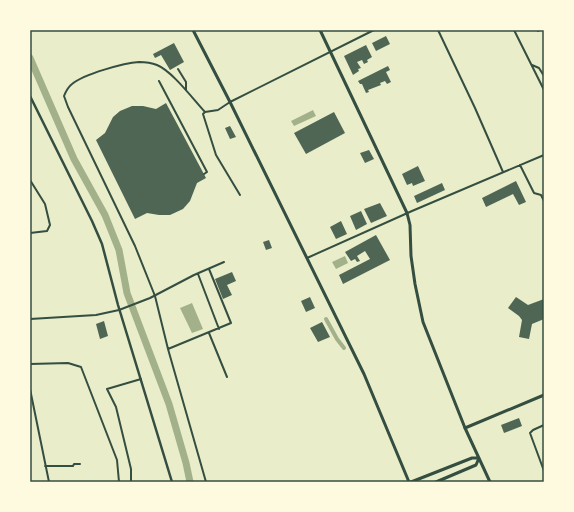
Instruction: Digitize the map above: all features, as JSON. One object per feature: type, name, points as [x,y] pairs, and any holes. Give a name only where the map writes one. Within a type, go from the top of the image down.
[{"type":"main road","points":[[193,30],[364,374],[410,482],[472,458],[479,458]]},
{"type":"main road","points":[[320,30],[407,213],[410,225],[411,256],[415,284],[423,322],[465,428],[490,482]]},
{"type":"main road","points":[[465,428],[544,395]]},
{"type":"main road","points":[[436,482],[476,466],[479,458]]},
{"type":"street","points":[[205,112],[218,110],[230,102],[374,30]]},
{"type":"street","points":[[438,30],[503,172]]},
{"type":"street","points":[[514,30],[544,90]]},
{"type":"street","points":[[205,112],[164,69],[156,65],[140,62],[124,64],[91,74],[73,83],[64,96],[71,114],[135,246],[155,296],[168,349],[206,482]]},
{"type":"street","points":[[531,64],[539,68],[544,76]]},
{"type":"street","points":[[178,69],[186,82],[186,92]]},
{"type":"street","points":[[159,81],[207,172],[204,174]]},
{"type":"street","points":[[30,96],[102,244],[119,310],[172,482]]},
{"type":"street","points":[[205,112],[203,114],[216,155],[240,195]]},
{"type":"street","points":[[306,258],[544,155]]},
{"type":"street","points":[[520,165],[534,193],[541,195],[544,201]]},
{"type":"street","points":[[30,180],[45,204],[50,223],[49,229],[46,231],[30,233]]},
{"type":"street","points":[[30,319],[96,315],[119,310],[155,296],[224,262]]},
{"type":"street","points":[[168,349],[220,329],[231,323],[209,269]]},
{"type":"street","points":[[198,274],[220,329]]},
{"type":"street","points":[[209,333],[227,377]]},
{"type":"street","points":[[30,364],[68,363],[81,367],[117,460],[119,482]]},
{"type":"street","points":[[131,482],[132,468],[116,407],[107,389],[141,379]]},
{"type":"street","points":[[30,389],[49,482]]},
{"type":"street","points":[[544,425],[530,433],[544,471]]},
{"type":"street","points":[[45,466],[73,466],[74,464],[80,464]]},
{"type":"shaded area","points":[[313,110],[316,116],[294,126],[291,121]]},
{"type":"shaded area","points":[[345,256],[348,263],[336,269],[332,262]]},
{"type":"shaded area","points":[[192,303],[203,329],[192,333],[180,308]]},
{"type":"building","points":[[386,36],[390,44],[376,51],[372,43]]},
{"type":"building","points":[[174,43],[184,62],[170,70],[161,55],[155,58],[153,54]]},
{"type":"building","points":[[366,45],[372,57],[364,64],[362,60],[357,62],[361,68],[358,69],[359,71],[353,75],[344,56]]},
{"type":"building","points":[[388,66],[390,70],[386,72],[391,82],[387,84],[385,81],[380,83],[381,85],[368,90],[369,92],[366,93],[362,84],[358,81]]},
{"type":"building","points":[[166,103],[206,178],[197,183],[190,201],[183,209],[170,215],[147,213],[135,219],[96,140],[105,133],[113,117],[120,111],[132,106],[143,106],[156,109]]},
{"type":"building","points":[[334,112],[345,133],[306,154],[294,133]]},
{"type":"building","points":[[230,126],[236,137],[230,139],[225,128]]},
{"type":"building","points":[[369,150],[374,159],[365,163],[360,153]]},
{"type":"building","points":[[418,166],[425,181],[413,186],[412,183],[407,185],[402,174]]},
{"type":"building","points":[[516,181],[526,202],[519,205],[513,194],[486,207],[482,198]]},
{"type":"building","points":[[442,183],[445,190],[417,203],[414,196]]},
{"type":"building","points":[[380,203],[387,216],[371,223],[364,209]]},
{"type":"building","points":[[361,211],[367,224],[356,230],[350,216]]},
{"type":"building","points":[[341,221],[347,234],[336,239],[330,227]]},
{"type":"building","points":[[376,235],[390,260],[343,284],[339,275],[370,259],[365,251],[357,256],[360,261],[357,262],[355,259],[351,261],[345,252]]},
{"type":"building","points":[[269,240],[272,248],[266,250],[263,242]]},
{"type":"building","points":[[232,272],[236,281],[227,285],[232,295],[223,299],[215,279]]},
{"type":"building","points":[[310,297],[315,308],[306,312],[301,301]]},
{"type":"building","points":[[516,297],[528,305],[544,299],[544,319],[532,324],[529,339],[519,337],[522,320],[508,308]]},
{"type":"building","points":[[104,321],[108,336],[100,339],[96,324]]},
{"type":"building","points":[[322,322],[330,337],[318,342],[310,328]]},
{"type":"building","points":[[519,418],[522,426],[504,433],[501,425]]},
{"type":"waterway","points":[[30,58],[74,159],[105,215],[119,250],[127,293],[169,404],[190,482]]},
{"type":"waterway","points":[[326,319],[337,339],[344,348]]}]
